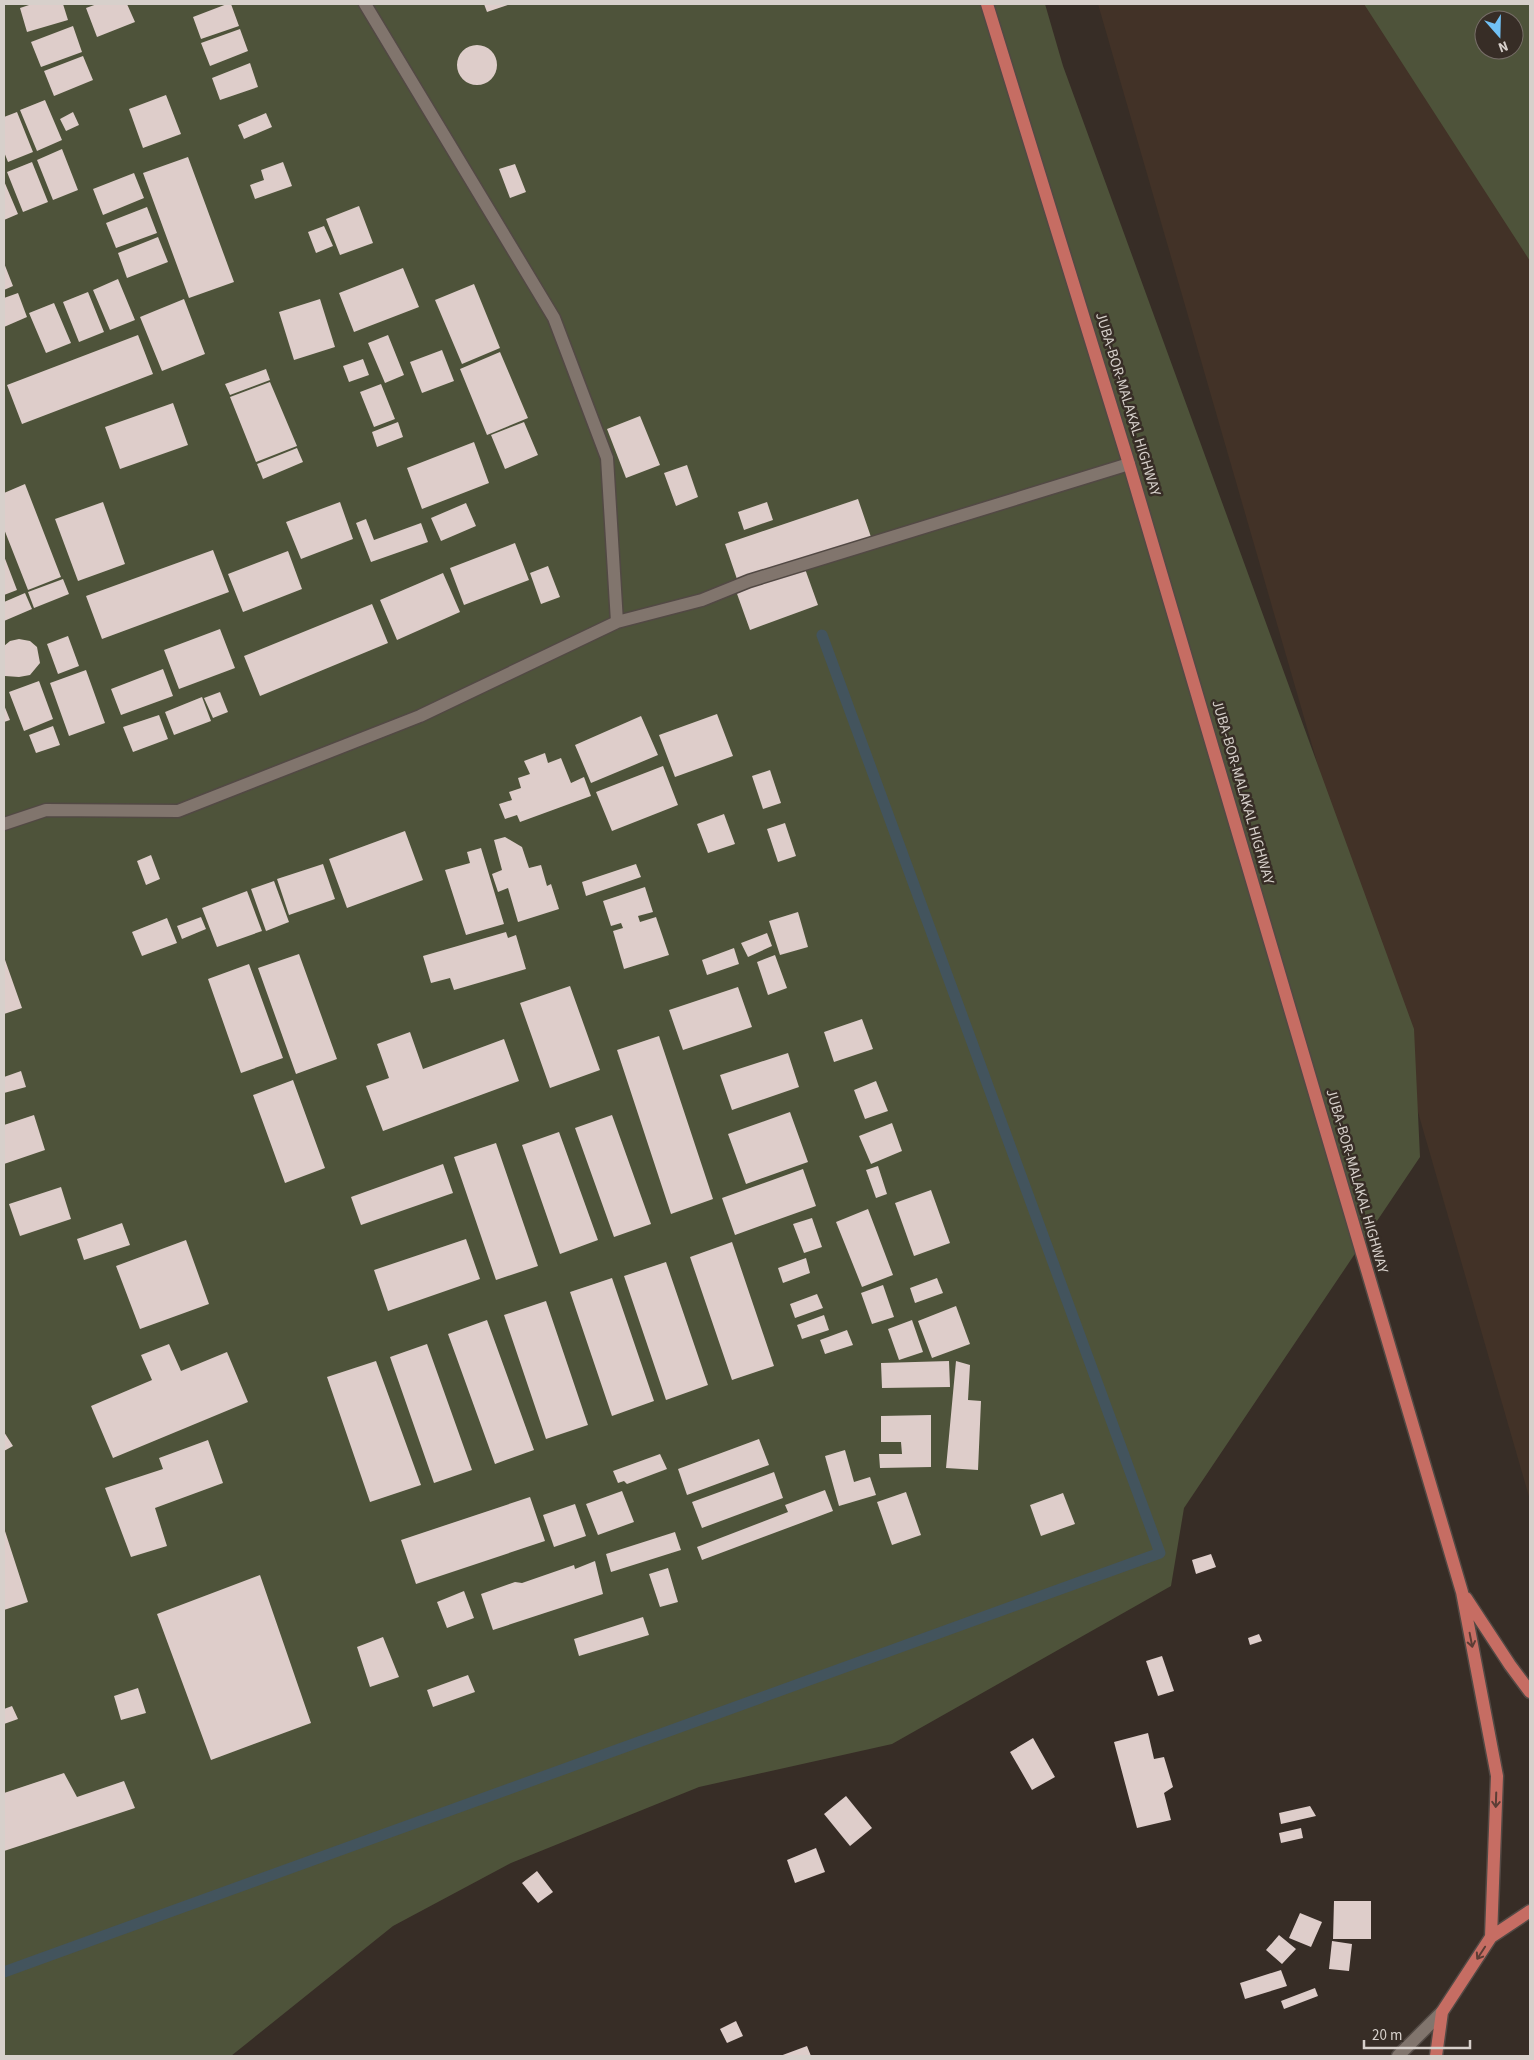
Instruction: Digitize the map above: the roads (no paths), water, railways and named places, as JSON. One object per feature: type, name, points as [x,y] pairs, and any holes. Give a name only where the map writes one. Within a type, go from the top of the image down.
[{"type":"main road","name":"JUBA-BOR-MALAKAL HIGHWAY","points":[[987,4],[1130,464],[1462,1592],[1497,1776],[1491,1937]]},
{"type":"main road","name":"JUBA-BOR-MALAKAL HIGHWAY","points":[[1462,1592],[1530,1692]]},
{"type":"main road","points":[[1436,2056],[1442,2012],[1491,1937],[1530,1911]]},
{"type":"street","points":[[365,4],[554,318],[607,458],[617,622]]},
{"type":"street","points":[[4,824],[46,810],[178,811],[420,716],[617,622],[702,600],[758,578],[1130,464]]},
{"type":"street","points":[[1398,2056],[1442,2012]]},
{"type":"waterway","points":[[4,1972],[1160,1553],[822,635]]}]
